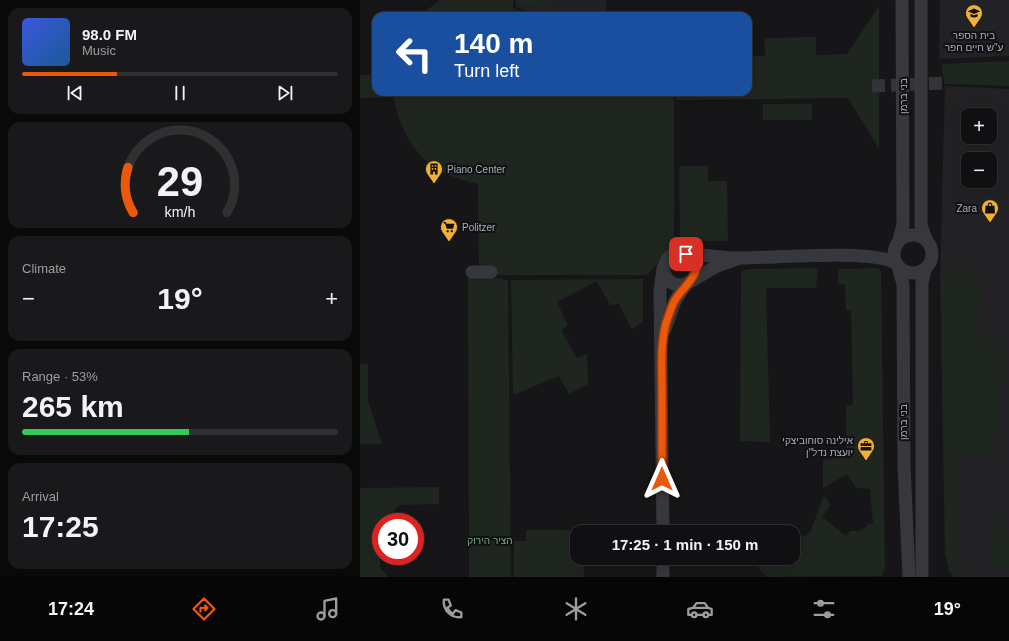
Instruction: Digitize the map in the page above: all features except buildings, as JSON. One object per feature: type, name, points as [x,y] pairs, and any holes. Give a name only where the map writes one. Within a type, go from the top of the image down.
[{"type":"street","name":"בני ברמן","points":[[898,241],[903,225],[902,0]]},
{"type":"street","name":"בני ברמן","points":[[921,0],[921,225],[926,239]]},
{"type":"street","points":[[663,525],[662,347],[660,291],[663,268],[668,258],[674,253],[738,259],[847,256],[887,258],[903,271],[914,273],[925,270],[931,260],[932,253],[931,247],[926,239],[921,236],[910,234],[885,250],[847,256]]},
{"type":"street","points":[[897,265],[893,253],[898,241]]},
{"type":"street","points":[[662,347],[670,312],[694,276],[696,265],[686,254]]},
{"type":"street","points":[[663,268],[664,274],[672,284],[678,285],[689,282],[717,266],[738,259]]},
{"type":"street","name":"בני ברמן","points":[[897,265],[903,284],[904,465],[909,577]]},
{"type":"street","name":"בני ברמן","points":[[922,576],[922,284],[925,270]]},
{"type":"street","points":[[472,272],[491,272]]},
{"type":"street","points":[[904,577],[907,539]]},
{"type":"street","points":[[663,565],[663,577]]},
{"type":"shaded area","points":[[516,0],[606,0],[606,12],[527,12],[516,6]]},
{"type":"shaded area","name":"בית הספר ע\"ש חיים חפר","points":[[940,0],[1009,0],[1009,56],[939,59]]},
{"type":"shaded area","points":[[945,86],[1009,89],[1009,577],[954,577],[949,571],[945,553],[940,277]]},
{"type":"green space","points":[[440,0],[513,0],[513,8],[522,12],[424,12]]},
{"type":"green space","points":[[521,0],[550,0],[549,8],[521,5]]},
{"type":"green space","points":[[879,6],[879,149],[848,98],[676,100],[676,96],[752,96],[752,56],[765,56],[764,38],[816,37],[816,55],[847,54]]},
{"type":"green space","points":[[1009,61],[1009,86],[944,84],[942,64]]},
{"type":"green space","points":[[360,75],[372,75],[372,96],[674,96],[674,244],[647,275],[479,275],[478,184],[445,173],[421,156],[404,131],[393,97],[360,98]]},
{"type":"green space","points":[[763,104],[812,104],[812,120],[763,120]]},
{"type":"green space","points":[[679,166],[708,166],[708,181],[727,181],[728,241],[680,241]]},
{"type":"green space","points":[[818,268],[816,288],[766,288],[770,442],[740,441],[741,272],[752,269]]},
{"type":"green space","points":[[879,268],[881,272],[885,568],[882,576],[767,577],[759,569],[759,565],[800,565],[800,538],[807,535],[811,530],[824,495],[831,505],[822,517],[846,536],[850,531],[860,530],[868,524],[873,524],[870,489],[856,488],[847,474],[823,488],[823,460],[847,457],[846,405],[853,405],[851,310],[846,310],[845,285],[838,284],[838,269]]},
{"type":"green space","points":[[963,269],[981,276],[979,341],[1001,339],[1004,371],[994,453],[957,453],[958,569],[967,577],[955,577],[950,571],[946,552],[941,278],[947,272]]},
{"type":"green space","name":"הציר הירוק","points":[[468,275],[508,280],[511,577],[469,577]]},
{"type":"green space","points":[[643,279],[643,322],[632,329],[619,304],[610,305],[597,281],[557,302],[568,326],[561,330],[577,358],[587,354],[588,384],[569,394],[559,376],[513,395],[511,280]]},
{"type":"green space","points":[[360,364],[368,364],[368,401],[382,444],[360,444]]},
{"type":"green space","points":[[439,487],[439,504],[400,505],[391,513],[372,513],[372,565],[380,565],[380,568],[389,577],[360,577],[360,488]]},
{"type":"green space","points":[[993,510],[1009,537],[1009,565],[991,565]]},
{"type":"green space","points":[[526,530],[570,530],[570,565],[584,565],[584,577],[514,577],[514,541],[526,541]]},
{"type":"tunnel","points":[[872,86],[947,83]]},
{"type":"place","name":"בית הספר ע\"ש חיים חפר","points":[[974,28]]},
{"type":"place","name":"Piano Center","points":[[434,184]]},
{"type":"place","name":"Zara","points":[[990,223]]},
{"type":"place","name":"Politzer","points":[[449,242]]},
{"type":"place","name":"אילינה סוחוביצקי יועצת נדל\"ן","points":[[866,461]]},
{"type":"route","points":[[662,479],[662,347],[666,324],[670,312],[675,301],[686,284],[691,281],[696,271],[694,261],[686,254]]}]
